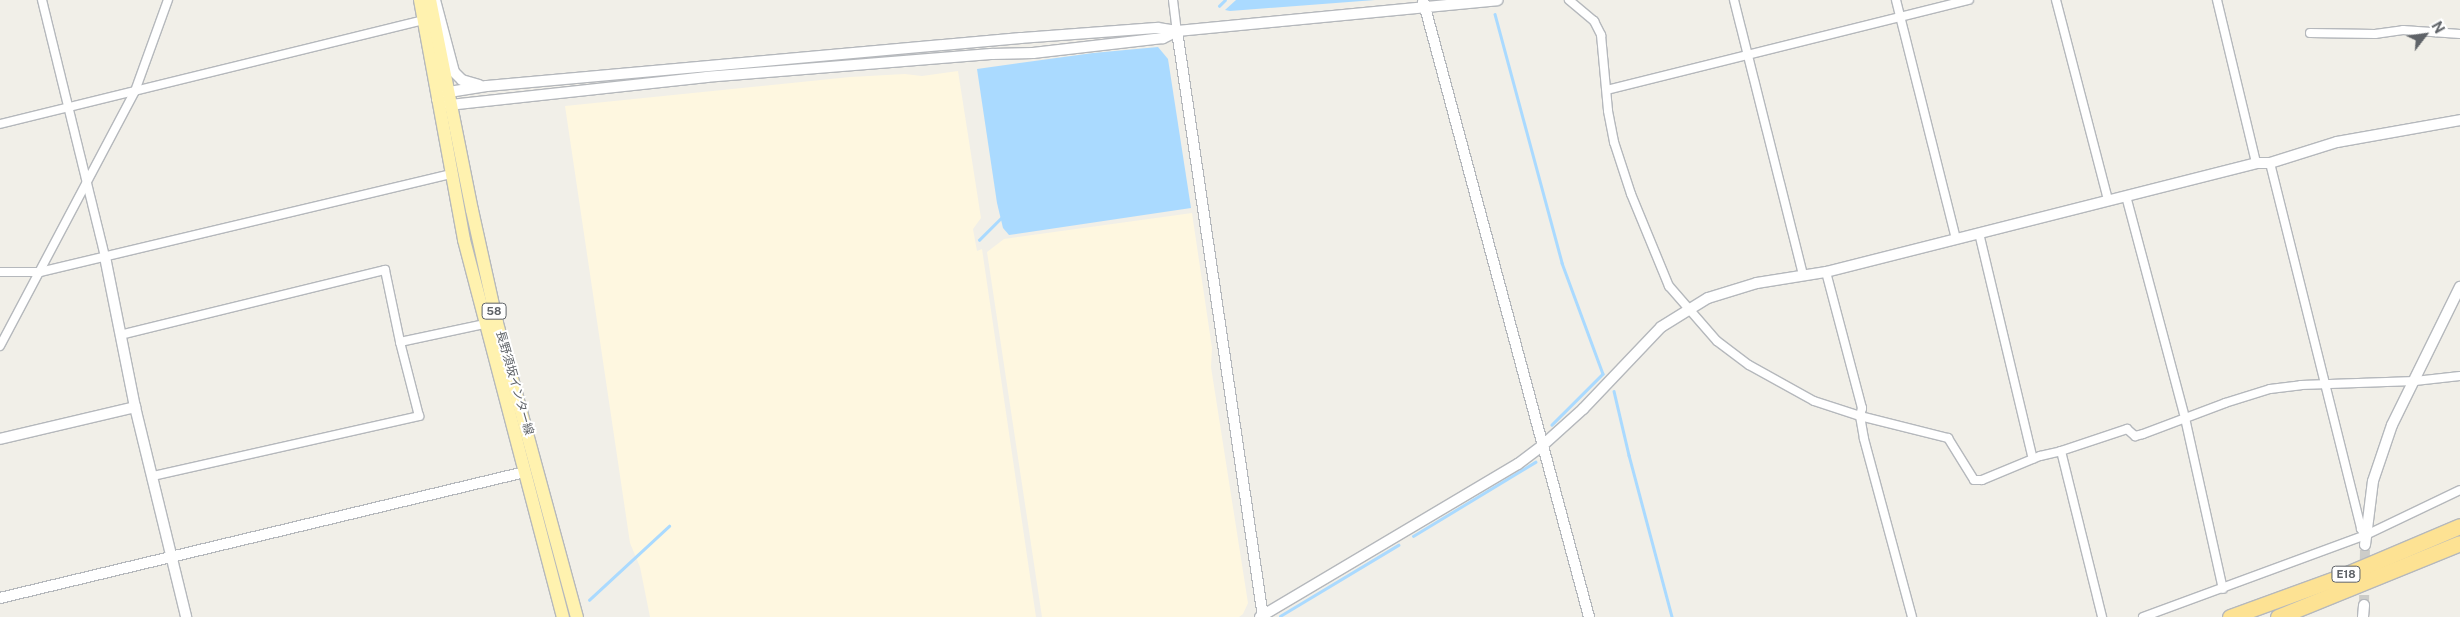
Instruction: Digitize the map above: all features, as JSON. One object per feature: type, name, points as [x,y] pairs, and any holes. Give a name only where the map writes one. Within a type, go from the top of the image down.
[{"type":"highway","name":"E18","points":[[2230,617],[2340,577],[2460,526]]},
{"type":"highway","name":"E18","points":[[2278,617],[2460,543]]},
{"type":"main road","name":"長野須坂インター線","points":[[420,0],[451,174],[485,324],[563,617]]},
{"type":"main road","name":"長野須坂インター線","points":[[430,0],[497,323],[577,617]]},
{"type":"street","points":[[42,0],[67,107],[88,183],[105,256],[135,406],[186,617]]},
{"type":"street","points":[[0,346],[88,183],[135,91],[168,0]]},
{"type":"street","points":[[435,0],[454,72],[468,83],[487,86]]},
{"type":"street","points":[[1173,0],[1262,617],[1518,464],[1543,445],[1590,402],[1661,327],[1708,298],[1757,283],[1826,272],[2256,163],[2270,163],[2337,142],[2460,120]]},
{"type":"street","points":[[450,98],[487,86],[1021,38],[1158,28],[1177,31],[1425,4],[1498,0]]},
{"type":"street","points":[[1570,0],[1590,17],[1601,36],[1606,90],[1614,142],[1631,194],[1669,286],[1717,341],[1749,365],[1814,401],[1860,416],[1948,438],[1974,480],[1982,480],[2033,459],[2127,429],[2135,436],[2143,434],[2225,403],[2270,389],[2324,384],[2415,381],[2460,376]]},
{"type":"street","points":[[1734,0],[1803,275]]},
{"type":"street","points":[[1896,0],[1956,239]]},
{"type":"street","points":[[1606,90],[1969,0]]},
{"type":"street","points":[[2056,0],[2108,200]]},
{"type":"street","points":[[2217,0],[2256,163]]},
{"type":"street","points":[[1425,4],[1589,617]]},
{"type":"street","points":[[0,124],[424,20]]},
{"type":"street","points":[[2310,33],[2375,34],[2403,30],[2460,34]]},
{"type":"street","points":[[437,99],[1001,53],[1033,53],[1163,38],[1177,31]]},
{"type":"street","points":[[2270,163],[2324,384],[2361,529],[2366,540]]},
{"type":"street","points":[[0,272],[40,272],[451,174]]},
{"type":"street","points":[[2126,196],[2184,418],[2222,589]]},
{"type":"street","points":[[1979,233],[2033,459]]},
{"type":"street","points":[[120,335],[385,270],[400,342],[419,416],[152,476]]},
{"type":"street","points":[[1826,272],[1862,408],[1860,416],[1876,491],[1912,617]]},
{"type":"street","points":[[2366,540],[2372,481],[2392,425],[2460,288]]},
{"type":"street","points":[[400,342],[485,324]]},
{"type":"street","points":[[0,439],[135,406]]},
{"type":"street","points":[[2061,451],[2102,617]]},
{"type":"street","points":[[0,598],[525,472]]},
{"type":"street","points":[[2143,617],[2163,613],[2222,589],[2366,540],[2460,490]]},
{"type":"street","points":[[2364,605],[2364,617]]},
{"type":"shaded area","points":[[958,71],[981,218],[973,229],[977,251],[982,249],[1036,617],[650,617],[640,567],[630,543],[565,106],[850,77],[905,74],[922,76]]},
{"type":"shaded area","points":[[1192,213],[1212,348],[1211,367],[1248,603],[1243,614],[1239,617],[1042,617],[987,252],[1004,239]]},
{"type":"water","points":[[1236,0],[1375,0],[1225,10]]},
{"type":"water","points":[[1158,47],[1168,59],[1191,208],[1009,235],[1003,228],[997,203],[977,69],[1093,53]]},
{"type":"waterway","points":[[1219,6],[1225,0]]},
{"type":"waterway","points":[[1495,14],[1562,263],[1603,374],[1552,425]]},
{"type":"waterway","points":[[979,240],[1003,216]]},
{"type":"waterway","points":[[1614,391],[1672,617]]},
{"type":"waterway","points":[[1413,536],[1535,462]]},
{"type":"waterway","points":[[589,600],[669,526]]},
{"type":"waterway","points":[[1280,616],[1398,545]]},
{"type":"tunnel","points":[[2364,605],[2365,545]]}]
